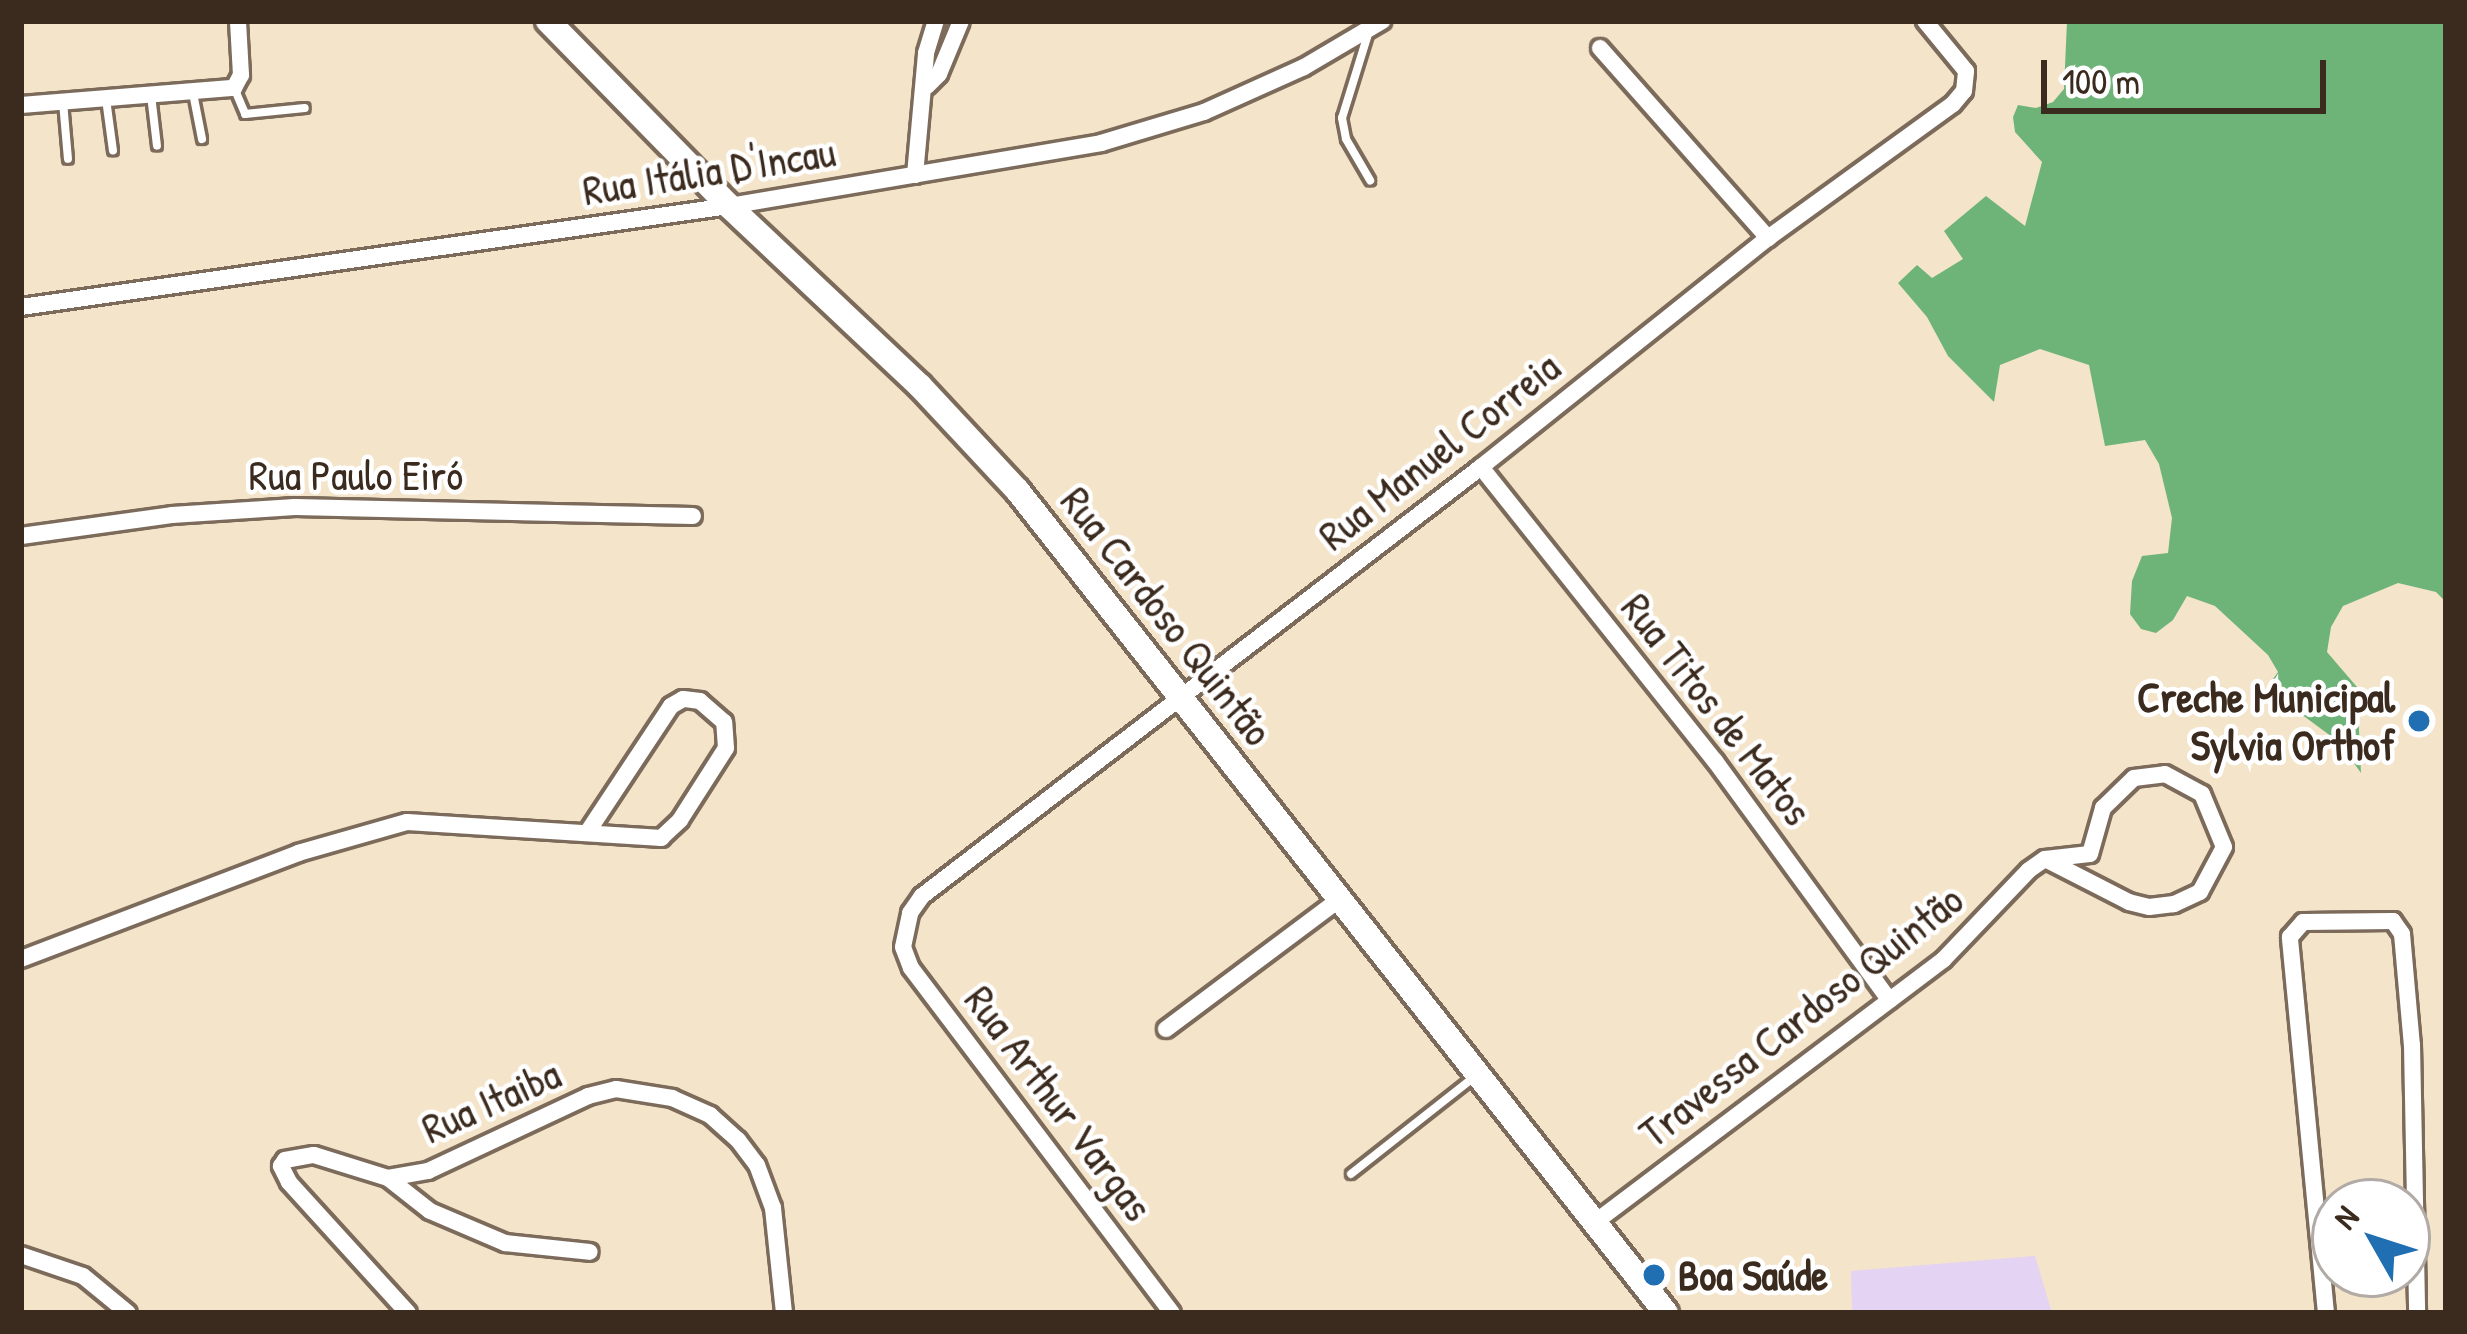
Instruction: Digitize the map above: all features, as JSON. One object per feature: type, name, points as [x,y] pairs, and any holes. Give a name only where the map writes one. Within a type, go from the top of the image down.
[{"type":"street","points":[[21,105],[234,88],[241,75],[238,21]]},
{"type":"street","name":"Rua Cardoso Quintão","points":[[548,21],[729,206],[920,386],[1017,490],[1666,1313]]},
{"type":"street","points":[[914,175],[926,53],[936,21]]},
{"type":"street","points":[[926,86],[939,74],[961,21]]},
{"type":"street","name":"Rua Manuel Correia","points":[[904,932],[922,896],[1964,91],[1966,71],[1925,21]]},
{"type":"street","name":"Rua Itália D'Incau","points":[[21,307],[729,206],[1101,143],[1204,112],[1304,68],[1376,25]]},
{"type":"street","points":[[1600,48],[1768,238]]},
{"type":"street","name":"Rua Titos de Matos","points":[[1480,467],[1715,761],[1889,1000]]},
{"type":"street","name":"Rua Paulo Eiró","points":[[21,536],[172,515],[295,507],[693,516]]},
{"type":"street","points":[[21,959],[298,853],[407,822],[650,840],[667,834],[726,748],[724,722],[700,701],[683,699],[670,706],[587,833]]},
{"type":"street","name":"Travessa Cardoso Quintão","points":[[1594,1223],[1943,960],[2011,886],[2045,860],[2090,854],[2103,808],[2117,789],[2134,778],[2165,774],[2202,794],[2224,847],[2200,892],[2174,904],[2150,907],[2129,902],[2045,860]]},
{"type":"street","points":[[1166,1029],[1340,898]]},
{"type":"street","points":[[2326,1313],[2311,1108],[2290,937],[2302,922],[2393,921],[2402,934],[2412,1045],[2417,1313]]},
{"type":"street","name":"Rua Arthur Vargas","points":[[904,932],[903,947],[911,968],[1172,1313]]},
{"type":"street","name":"Rua Itaiba","points":[[409,1313],[289,1182],[281,1166],[291,1155],[314,1155],[388,1178],[428,1172],[472,1155],[587,1096],[616,1089],[673,1098],[710,1115],[757,1166],[772,1208],[784,1313]]},
{"type":"street","points":[[388,1178],[430,1211],[505,1243],[590,1252]]},
{"type":"street","points":[[21,1255],[83,1276],[128,1313]]},
{"type":"lane","points":[[1370,180],[1346,139],[1342,118],[1376,25]]},
{"type":"lane","points":[[234,88],[245,114],[305,108]]},
{"type":"lane","points":[[193,92],[202,139]]},
{"type":"lane","points":[[151,95],[157,146]]},
{"type":"lane","points":[[106,99],[113,151]]},
{"type":"lane","points":[[62,102],[68,159]]},
{"type":"lane","points":[[1351,1174],[1478,1074]]},
{"type":"shaded area","points":[[2035,1256],[2052,1313],[1852,1313],[1851,1271]]},
{"type":"green space","points":[[2067,21],[2446,21],[2446,602],[2436,592],[2398,583],[2343,606],[2331,627],[2327,652],[2357,687],[2361,773],[2339,742],[2275,695],[2270,683],[2278,672],[2268,655],[2215,606],[2187,596],[2173,620],[2156,633],[2141,629],[2130,614],[2132,581],[2142,556],[2168,553],[2172,518],[2159,464],[2145,440],[2105,446],[2089,365],[2040,349],[2000,365],[1994,402],[1948,356],[1927,317],[1898,283],[1917,265],[1932,278],[1963,259],[1944,231],[1986,196],[2025,226],[2042,162],[2015,132],[2013,117],[2018,105],[2036,108],[2053,102],[2064,89]]},
{"type":"place","name":"Creche Municipal Sylvia Orthof","points":[[2419,721]]},
{"type":"place","name":"Boa Saúde","points":[[1654,1275]]}]
